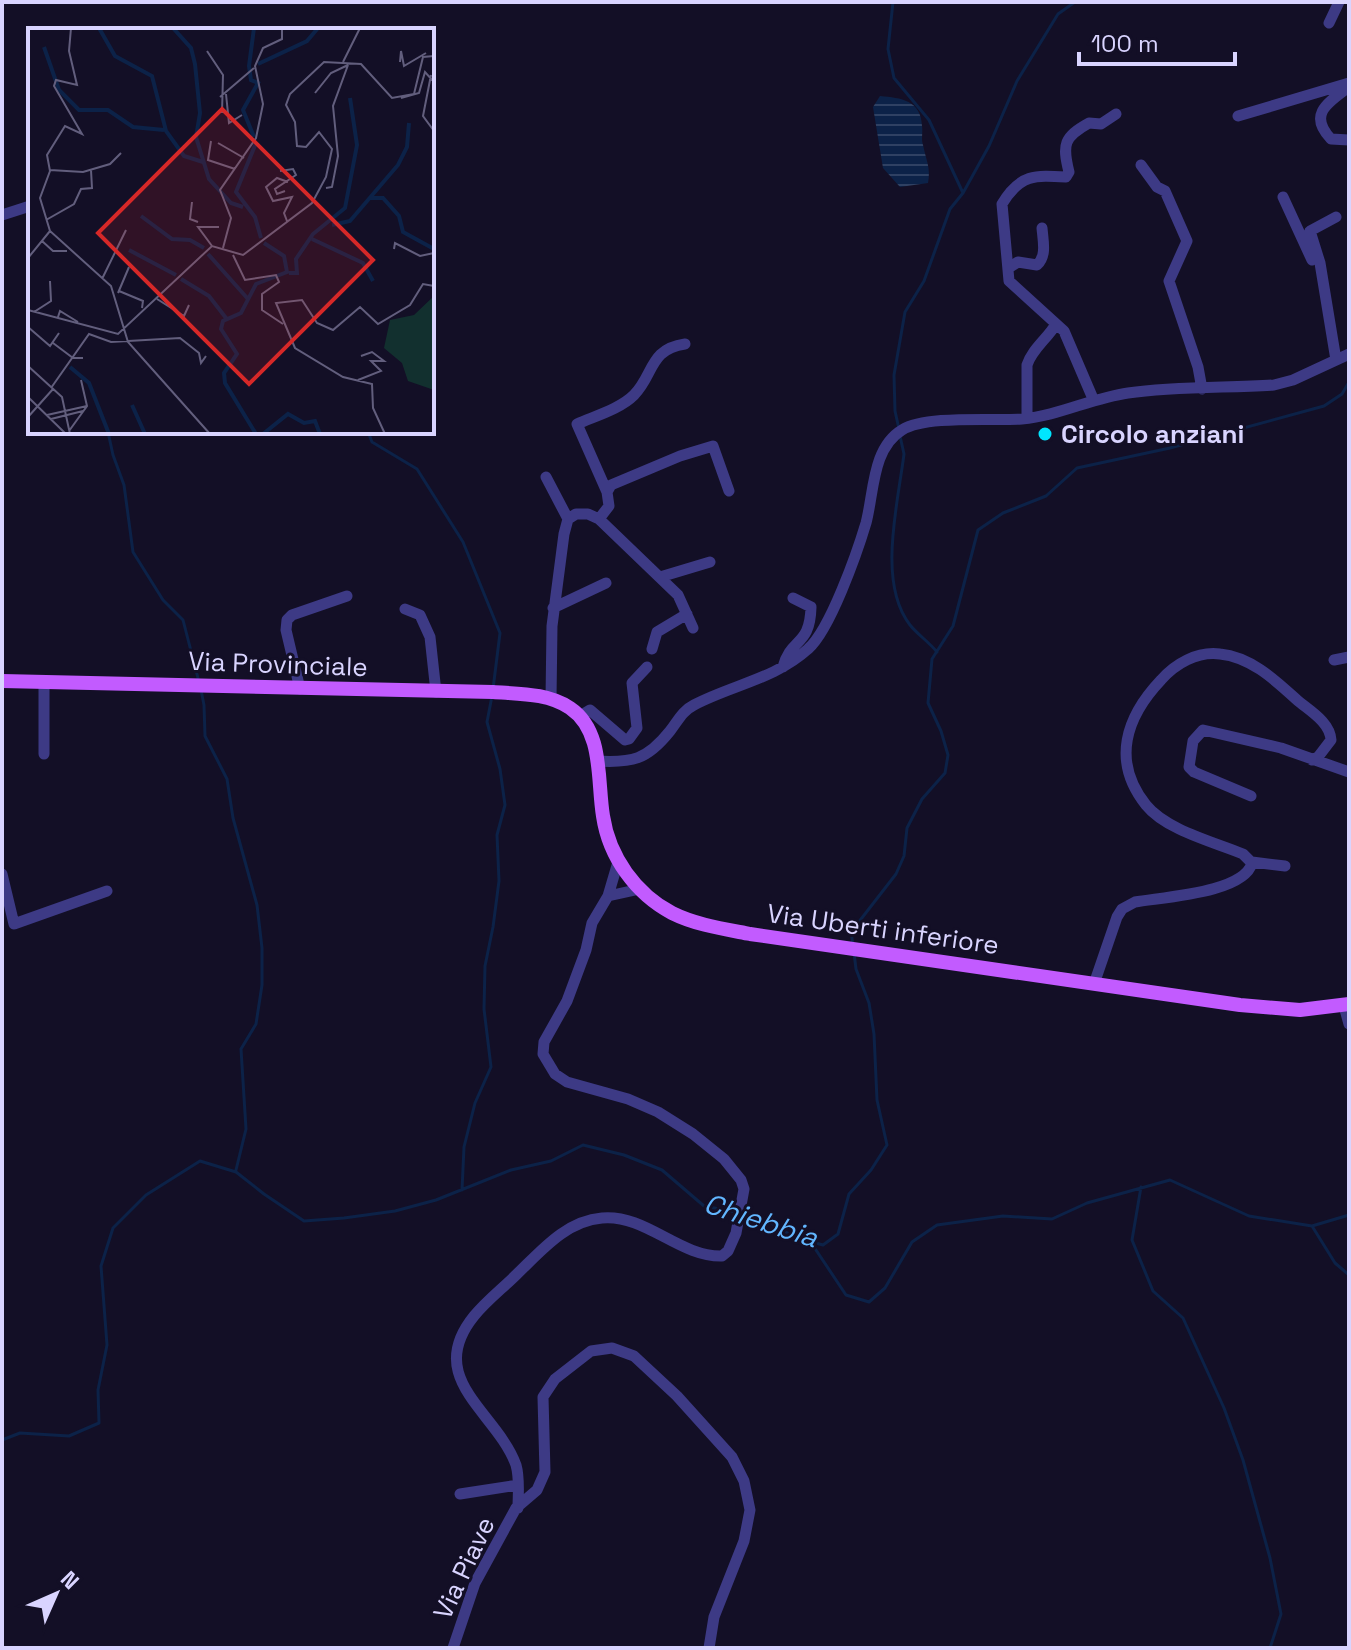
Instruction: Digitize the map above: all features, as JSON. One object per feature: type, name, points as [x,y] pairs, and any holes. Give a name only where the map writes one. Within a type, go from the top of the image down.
[{"type":"main road","name":"Via Provinciale","points":[[2,681],[493,692],[551,699]]},
{"type":"main road","points":[[551,699],[580,716]]},
{"type":"main road","name":"Via Uberti inferiore","points":[[580,716],[592,737],[603,819],[618,862],[640,889],[673,913],[696,922],[750,934],[1275,1009],[1300,1010],[1346,1005]]},
{"type":"street","points":[[1329,23],[1339,2]]},
{"type":"street","points":[[1238,116],[1349,85]]},
{"type":"street","points":[[1349,85],[1325,105],[1320,116],[1323,129],[1331,139],[1349,140]]},
{"type":"street","points":[[1094,401],[1064,331],[1009,281],[1002,204],[1007,195],[1029,177],[1066,177],[1069,172],[1064,150],[1067,140],[1089,123],[1101,124],[1116,114]]},
{"type":"street","points":[[1141,165],[1157,187],[1165,191],[1187,241],[1169,281],[1198,367],[1202,389]]},
{"type":"street","points":[[1283,197],[1321,283]]},
{"type":"street","points":[[2,215],[28,207]]},
{"type":"street","points":[[1336,217],[1310,231],[1320,263],[1336,360]]},
{"type":"street","points":[[1010,267],[1018,262],[1037,265],[1040,262],[1043,257],[1042,228]]},
{"type":"street","points":[[1027,418],[1029,357],[1056,324]]},
{"type":"street","points":[[599,519],[609,506],[607,492],[577,424],[632,397],[661,354],[669,348],[685,344]]},
{"type":"street","points":[[597,761],[621,762],[648,755],[692,706],[773,674],[810,648],[832,611],[865,526],[877,468],[886,444],[907,427],[921,423],[1027,418],[1127,393],[1274,385],[1293,380],[1349,354]]},
{"type":"street","points":[[607,492],[611,485],[713,446],[729,491]]},
{"type":"street","points":[[546,477],[568,519],[553,608],[551,699]]},
{"type":"street","points":[[568,519],[576,514],[588,514],[599,519],[678,595],[693,628]]},
{"type":"street","points":[[660,577],[710,562]]},
{"type":"street","points":[[553,608],[606,583]]},
{"type":"street","points":[[300,689],[286,630],[287,620],[292,615],[347,596]]},
{"type":"street","points":[[783,667],[786,655],[806,636],[811,625],[811,607],[793,598]]},
{"type":"street","points":[[405,609],[420,615],[430,637],[436,692]]},
{"type":"street","points":[[652,649],[657,632],[687,614]]},
{"type":"street","points":[[1285,866],[1252,862],[1243,854],[1164,821],[1146,805],[1131,780],[1125,758],[1128,729],[1137,708],[1172,667],[1192,657],[1219,653],[1247,661],[1273,678],[1328,728],[1331,740],[1312,760]]},
{"type":"street","points":[[1334,660],[1349,657]]},
{"type":"street","points":[[580,716],[590,710],[619,737],[629,739],[637,728],[632,683],[647,667]]},
{"type":"street","points":[[44,682],[44,754]]},
{"type":"street","points":[[1251,796],[1194,772],[1189,767],[1193,741],[1203,730],[1281,748],[1349,772]]},
{"type":"street","points":[[518,1508],[516,1466],[506,1445],[465,1391],[456,1367],[461,1336],[474,1316],[566,1229],[585,1221],[619,1218],[644,1226],[697,1252],[722,1256],[728,1251],[738,1226],[742,1202],[744,1189],[741,1180],[724,1159],[693,1134],[658,1112],[628,1099],[567,1082],[555,1074],[546,1062],[544,1042],[567,1001],[586,950],[592,923],[608,896],[618,862]]},
{"type":"street","points":[[1094,984],[1122,909],[1135,902],[1230,884],[1247,874],[1252,862]]},
{"type":"street","points":[[2,874],[14,924],[107,891]]},
{"type":"street","points":[[608,896],[640,889]]},
{"type":"street","points":[[1346,1005],[1349,1024]]},
{"type":"street","name":"Via Piave","points":[[453,1648],[475,1583],[518,1508],[537,1490],[545,1472],[543,1397],[555,1379],[591,1351],[612,1348],[634,1356],[677,1396],[732,1457],[744,1481],[750,1510],[744,1541],[714,1617],[709,1648]]},
{"type":"street","points":[[460,1494],[518,1485]]},
{"type":"water","points":[[880,96],[908,102],[918,111],[929,168],[928,183],[900,187],[883,168],[873,107]]},
{"type":"waterway","points":[[893,2],[888,49],[894,78],[929,120],[963,193]]},
{"type":"waterway","points":[[899,429],[894,375],[905,312],[924,281],[950,209],[963,193],[989,146],[1017,81],[1058,14],[1075,2]]},
{"type":"waterway","name":"Chiebbia","points":[[853,945],[851,932],[896,874],[904,856],[907,828],[922,799],[945,773],[948,755],[928,703],[932,659],[953,626],[978,530],[1003,513],[1046,496],[1077,468],[1170,448],[1324,406],[1342,394],[1349,382]]},
{"type":"waterway","points":[[108,434],[124,485],[133,552],[163,600],[183,620],[199,682]]},
{"type":"waterway","points":[[369,434],[372,442],[417,469],[463,542],[500,633],[493,689]]},
{"type":"waterway","points":[[900,436],[904,454],[892,542],[894,587],[900,608],[910,625],[937,652]]},
{"type":"waterway","points":[[201,690],[205,736],[227,779],[233,818],[257,905],[262,948],[262,985],[256,1024],[241,1049],[246,1129],[236,1170]]},
{"type":"waterway","points":[[462,1190],[464,1147],[475,1103],[491,1067],[484,1009],[485,966],[499,881],[497,835],[505,805],[500,769],[487,722],[492,696]]},
{"type":"waterway","name":"Chiebbia","points":[[2,1440],[20,1433],[69,1436],[99,1423],[98,1390],[107,1345],[101,1266],[113,1228],[146,1195],[200,1161],[236,1172],[304,1221],[395,1211],[436,1200],[511,1170],[551,1161],[583,1145],[624,1155],[662,1170],[704,1206],[761,1217],[794,1237],[823,1245],[838,1234],[849,1194],[871,1170],[887,1145],[877,1100],[874,1034],[869,1003],[856,969],[854,953]]},
{"type":"waterway","points":[[812,1244],[846,1295],[869,1302],[885,1288],[912,1242],[937,1225],[1003,1216],[1052,1219],[1087,1203],[1170,1180],[1249,1216],[1312,1226],[1349,1215]]},
{"type":"waterway","points":[[1141,1187],[1132,1240],[1153,1291],[1183,1318],[1224,1408],[1243,1460],[1270,1558],[1281,1614],[1270,1648]]},
{"type":"waterway","points":[[1312,1226],[1335,1263],[1349,1275]]},
{"type":"place","name":"Circolo anziani","points":[[1045,434]]}]
